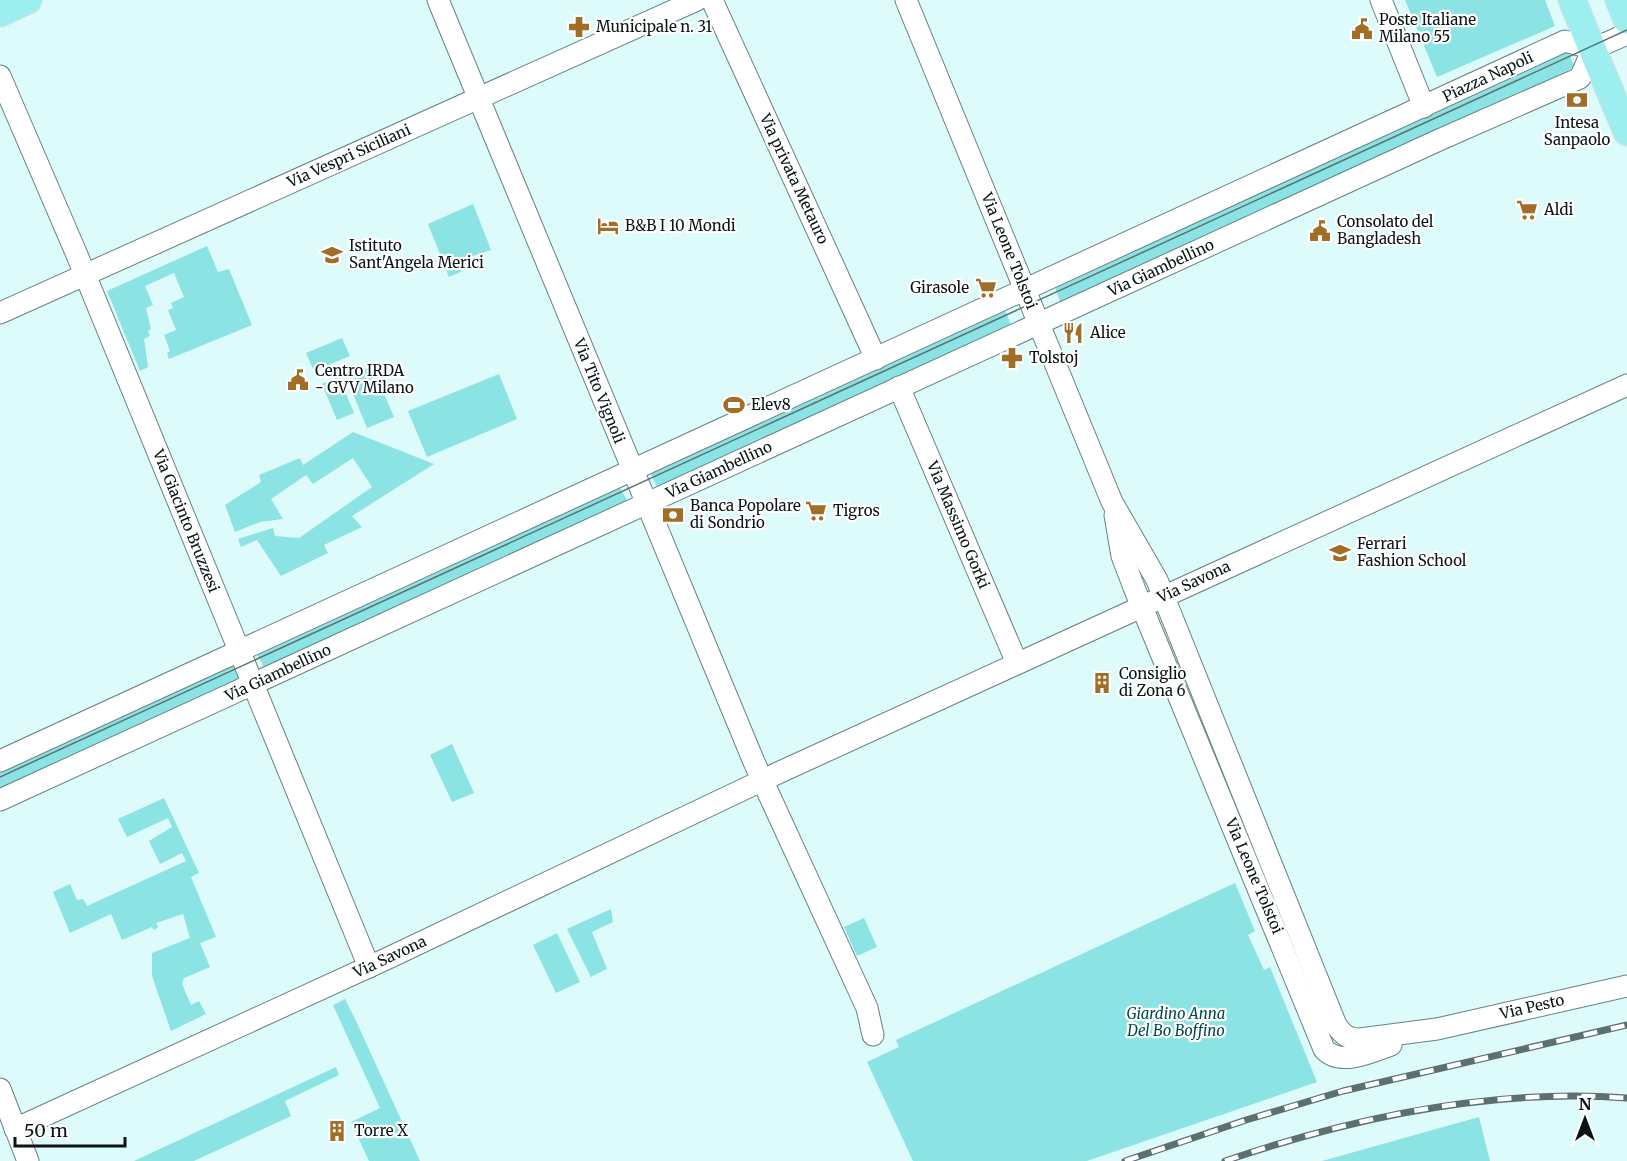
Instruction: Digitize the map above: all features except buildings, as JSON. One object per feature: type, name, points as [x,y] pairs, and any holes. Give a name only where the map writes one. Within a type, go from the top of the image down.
[{"type":"main road","points":[[0,13],[28,0]]},
{"type":"main road","points":[[1572,0],[1627,132]]},
{"type":"main road","points":[[1619,0],[1627,20]]},
{"type":"street","name":"Via Tito Vignoli","points":[[438,0],[763,781]]},
{"type":"street","name":"Via Vespri Siciliani","points":[[0,313],[698,0]]},
{"type":"street","name":"Via privata Metauro","points":[[712,0],[876,359]]},
{"type":"street","name":"Via Leone Tolstoi","points":[[906,0],[1112,502],[1140,547],[1164,596],[1222,741],[1316,1001],[1324,1049],[1330,1055]]},
{"type":"street","name":"Piazza Napoli","points":[[1382,0],[1424,107],[1565,41],[1593,50]]},
{"type":"street","points":[[1593,50],[1627,34]]},
{"type":"street","name":"Via Giambellino","points":[[0,800],[1439,140],[1580,78],[1593,50]]},
{"type":"street","name":"Via Giacinto Bruzzesi","points":[[0,76],[85,274],[369,967]]},
{"type":"street","points":[[0,761],[1424,107]]},
{"type":"street","name":"Via Savona","points":[[15,1129],[369,967],[1017,663],[1627,385]]},
{"type":"street","name":"Via Massimo Gorki","points":[[899,387],[1017,663]]},
{"type":"street","name":"Via Leone Tolstoi","points":[[1112,502],[1122,556],[1200,748],[1316,1001],[1349,1039]]},
{"type":"street","points":[[1200,748],[1202,741],[1211,736],[1222,741]]},
{"type":"street","points":[[763,781],[867,1008],[873,1035]]},
{"type":"street","name":"Via Pesto","points":[[1330,1055],[1351,1056],[1437,1029],[1627,986]]},
{"type":"street","name":"Via Pesto","points":[[1349,1039],[1437,1029]]},
{"type":"street","points":[[0,1089],[28,1161]]},
{"type":"green space","points":[[1405,0],[1545,0],[1555,26],[1437,77]]},
{"type":"green space","points":[[1567,49],[1575,67],[1062,307],[1054,285]]},
{"type":"green space","points":[[473,204],[491,250],[470,257],[474,266],[449,277],[428,224]]},
{"type":"green space","points":[[207,246],[218,272],[229,269],[252,325],[169,359],[167,353],[170,351],[164,335],[176,330],[168,310],[173,308],[171,303],[184,297],[174,273],[145,286],[153,305],[146,308],[151,329],[148,331],[150,336],[144,339],[148,367],[140,371],[107,291]]},
{"type":"green space","points":[[1004,308],[1013,329],[658,489],[649,470]]},
{"type":"green space","points":[[342,338],[350,356],[314,371],[306,353]]},
{"type":"green space","points":[[372,366],[394,417],[367,428],[346,377]]},
{"type":"green space","points":[[499,374],[517,419],[427,457],[408,411]]},
{"type":"green space","points":[[339,377],[354,413],[337,420],[322,384]]},
{"type":"green space","points":[[353,432],[434,464],[352,516],[362,527],[324,545],[328,553],[281,576],[257,540],[241,547],[238,539],[273,528],[275,536],[299,538],[372,487],[353,458],[313,484],[306,475],[271,499],[283,519],[260,522],[235,532],[225,505],[261,482],[259,475],[300,458],[303,465]]},
{"type":"green space","points":[[618,484],[628,502],[267,673],[254,648]]},
{"type":"green space","points":[[231,659],[241,684],[0,792],[0,765]]},
{"type":"green space","points":[[452,744],[474,793],[452,802],[430,755]]},
{"type":"green space","points":[[164,798],[199,873],[191,877],[216,937],[200,943],[210,967],[184,978],[182,984],[191,1005],[199,1001],[206,1014],[171,1031],[152,976],[152,953],[190,938],[183,914],[156,923],[158,927],[154,930],[152,927],[122,940],[111,914],[70,933],[53,892],[70,884],[77,900],[83,899],[87,906],[186,861],[182,853],[160,864],[149,841],[172,827],[168,818],[127,837],[118,819]]},
{"type":"green space","name":"Giardino Anna Del Bo Boffino","points":[[1235,883],[1255,931],[1248,935],[1264,970],[1270,967],[1317,1082],[1087,1161],[913,1161],[867,1062],[899,1047],[896,1040]]},
{"type":"green space","points":[[611,909],[613,922],[592,932],[607,969],[591,977],[567,929]]},
{"type":"green space","points":[[864,918],[877,947],[857,956],[844,927]]},
{"type":"green space","points":[[557,933],[580,982],[556,993],[533,945]]},
{"type":"green space","points":[[345,999],[420,1161],[369,1161],[351,1122],[380,1108],[333,1005]]},
{"type":"green space","points":[[336,1067],[339,1075],[285,1101],[291,1116],[194,1161],[134,1161]]},
{"type":"green space","points":[[1479,1117],[1490,1161],[1322,1161]]},
{"type":"tram line","points":[[0,777],[1627,30]]},
{"type":"railway","points":[[1125,1161],[1246,1120],[1343,1091],[1627,1025]]},
{"type":"railway","points":[[1225,1161],[1323,1131],[1423,1109],[1525,1097],[1627,1098]]},
{"type":"place","name":"Municipale n. 31","points":[[579,27]]},
{"type":"place","name":"Poste Italiane Milano 55","points":[[1362,29]]},
{"type":"place","name":"Intesa Sanpaolo","points":[[1577,100]]},
{"type":"place","name":"Aldi","points":[[1527,210]]},
{"type":"place","name":"B&B I 10 Mondi","points":[[608,226]]},
{"type":"place","name":"Consolato del Bangladesh","points":[[1320,231]]},
{"type":"place","name":"Istituto Sant'Angela Merici","points":[[332,255]]},
{"type":"place","name":"Girasole","points":[[986,288]]},
{"type":"place","name":"Alice","points":[[1073,333]]},
{"type":"place","name":"Tolstoj","points":[[1012,358]]},
{"type":"place","name":"Centro IRDA - GVV Milano","points":[[298,380]]},
{"type":"place","name":"Elev8","points":[[734,405]]},
{"type":"place","name":"Tigros","points":[[816,511]]},
{"type":"place","name":"Banca Popolare di Sondrio","points":[[673,515]]},
{"type":"place","name":"Ferrari Fashion School","points":[[1340,553]]},
{"type":"place","name":"Consiglio di Zona 6","points":[[1102,683]]},
{"type":"place","name":"Torre X","points":[[337,1131]]}]
